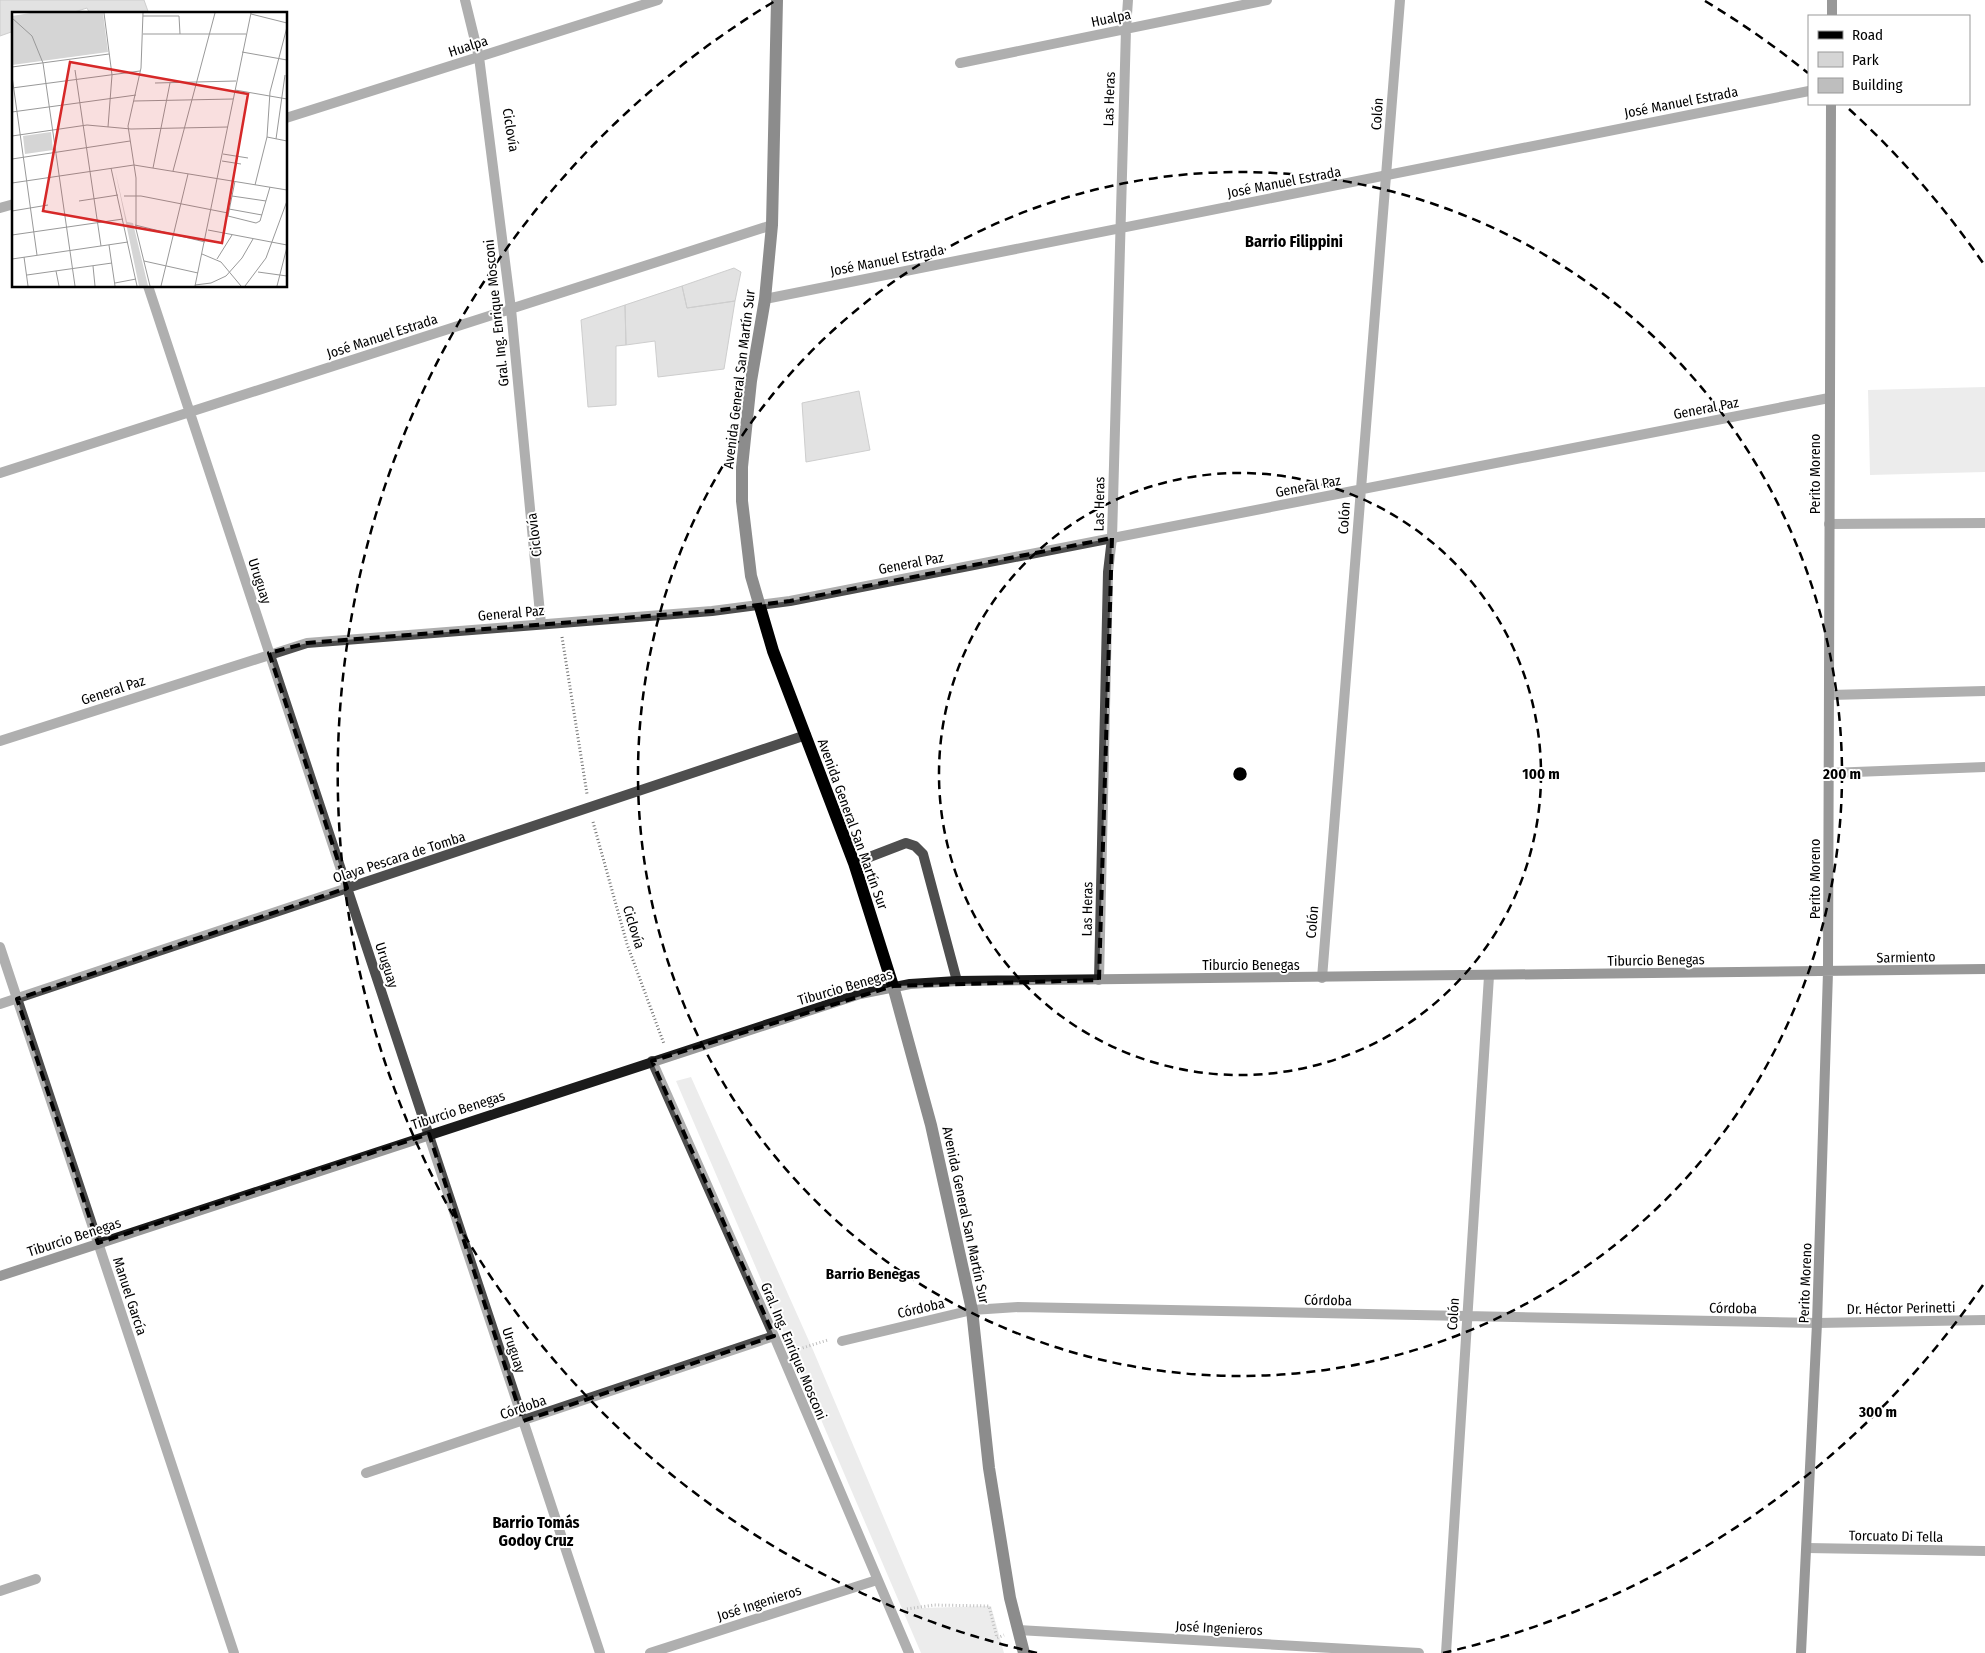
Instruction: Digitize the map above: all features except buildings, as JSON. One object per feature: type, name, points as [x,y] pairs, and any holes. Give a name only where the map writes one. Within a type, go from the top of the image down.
[{"type":"main road","name":"Avenida General San Martín Sur","points":[[776,0],[772,225],[765,299],[752,381],[742,467],[745,527],[751,576],[772,651],[854,863],[893,986],[931,1125],[972,1310],[989,1468],[1010,1598],[1024,1653]]},
{"type":"main road","points":[[1832,0],[1832,15]]},
{"type":"main road","name":"Perito Moreno","points":[[1801,1653],[1818,1323],[1828,972],[1830,773],[1829,398],[1832,105]]},
{"type":"main road","name":"Sarmiento","points":[[1828,972],[1985,969]]},
{"type":"main road","name":"Tiburcio Benegas","points":[[0,1276],[669,1056],[860,994],[893,986],[957,981],[1828,972]]},
{"type":"street","name":"Gral. Ing. Enrique Mosconi","points":[[465,0],[479,57],[510,309],[541,624]]},
{"type":"street","name":"Hualpa","points":[[288,117],[658,0]]},
{"type":"street","name":"Las Heras","points":[[1099,980],[1108,572],[1112,538],[1118,228],[1128,0]]},
{"type":"street","name":"Hualpa","points":[[960,63],[1267,0]]},
{"type":"street","name":"Colón","points":[[1322,978],[1400,0]]},
{"type":"street","name":"José Manuel Estrada","points":[[765,299],[1808,91]]},
{"type":"street","name":"José Manuel Estrada","points":[[0,474],[190,411],[772,225]]},
{"type":"street","name":"Uruguay","points":[[149,288],[600,1653]]},
{"type":"street","name":"General Paz","points":[[0,741],[269,653],[306,643],[758,606],[1829,398]]},
{"type":"street","points":[[1829,524],[1985,523]]},
{"type":"street","points":[[1830,695],[1985,691]]},
{"type":"street","name":"Olaya Pescara de Tomba","points":[[0,1004],[590,809],[806,735]]},
{"type":"street","points":[[1830,773],[1985,767]]},
{"type":"street","points":[[854,863],[906,843],[915,846],[923,854],[957,981]]},
{"type":"street","name":"Manuel García","points":[[0,947],[234,1653]]},
{"type":"street","name":"Colón","points":[[1446,1653],[1488,976]]},
{"type":"street","name":"Gral. Ing. Enrique Mosconi","points":[[652,1062],[774,1336],[909,1653]]},
{"type":"street","name":"Córdoba","points":[[842,1341],[972,1310],[1018,1307],[1818,1323]]},
{"type":"street","name":"Dr. Héctor Perinetti","points":[[1818,1323],[1985,1320]]},
{"type":"street","name":"Córdoba","points":[[366,1473],[774,1336]]},
{"type":"street","name":"Torcuato Di Tella","points":[[1807,1548],[1985,1550]]},
{"type":"street","points":[[0,1592],[36,1579]]},
{"type":"street","name":"José Ingenieros","points":[[650,1653],[877,1580]]},
{"type":"street","name":"José Ingenieros","points":[[1018,1630],[1419,1653]]},
{"type":"path","name":"Ciclovía","points":[[559,623],[590,809],[627,944],[669,1056]]},
{"type":"path","points":[[796,1350],[837,1338],[842,1341]]},
{"type":"path","points":[[906,1610],[934,1605],[990,1606]]},
{"type":"highlighted area","points":[[1112,538],[1099,980],[893,986],[652,1061],[774,1336],[523,1421],[429,1134],[98,1243],[17,999],[347,888],[269,653],[307,643],[712,611],[790,601]]},
{"type":"green space","points":[[1985,387],[1985,472],[1870,475],[1868,390]]},
{"type":"green space","points":[[691,1077],[813,1350],[922,1608],[991,1606],[1004,1653],[921,1653],[676,1081]]},
{"type":"district","name":"Barrio Filippini","points":[[1294,241]]},
{"type":"district","name":"Barrio Benegas","points":[[873,1274]]},
{"type":"district","name":"Barrio Tomás Godoy Cruz","points":[[536,1531]]}]
